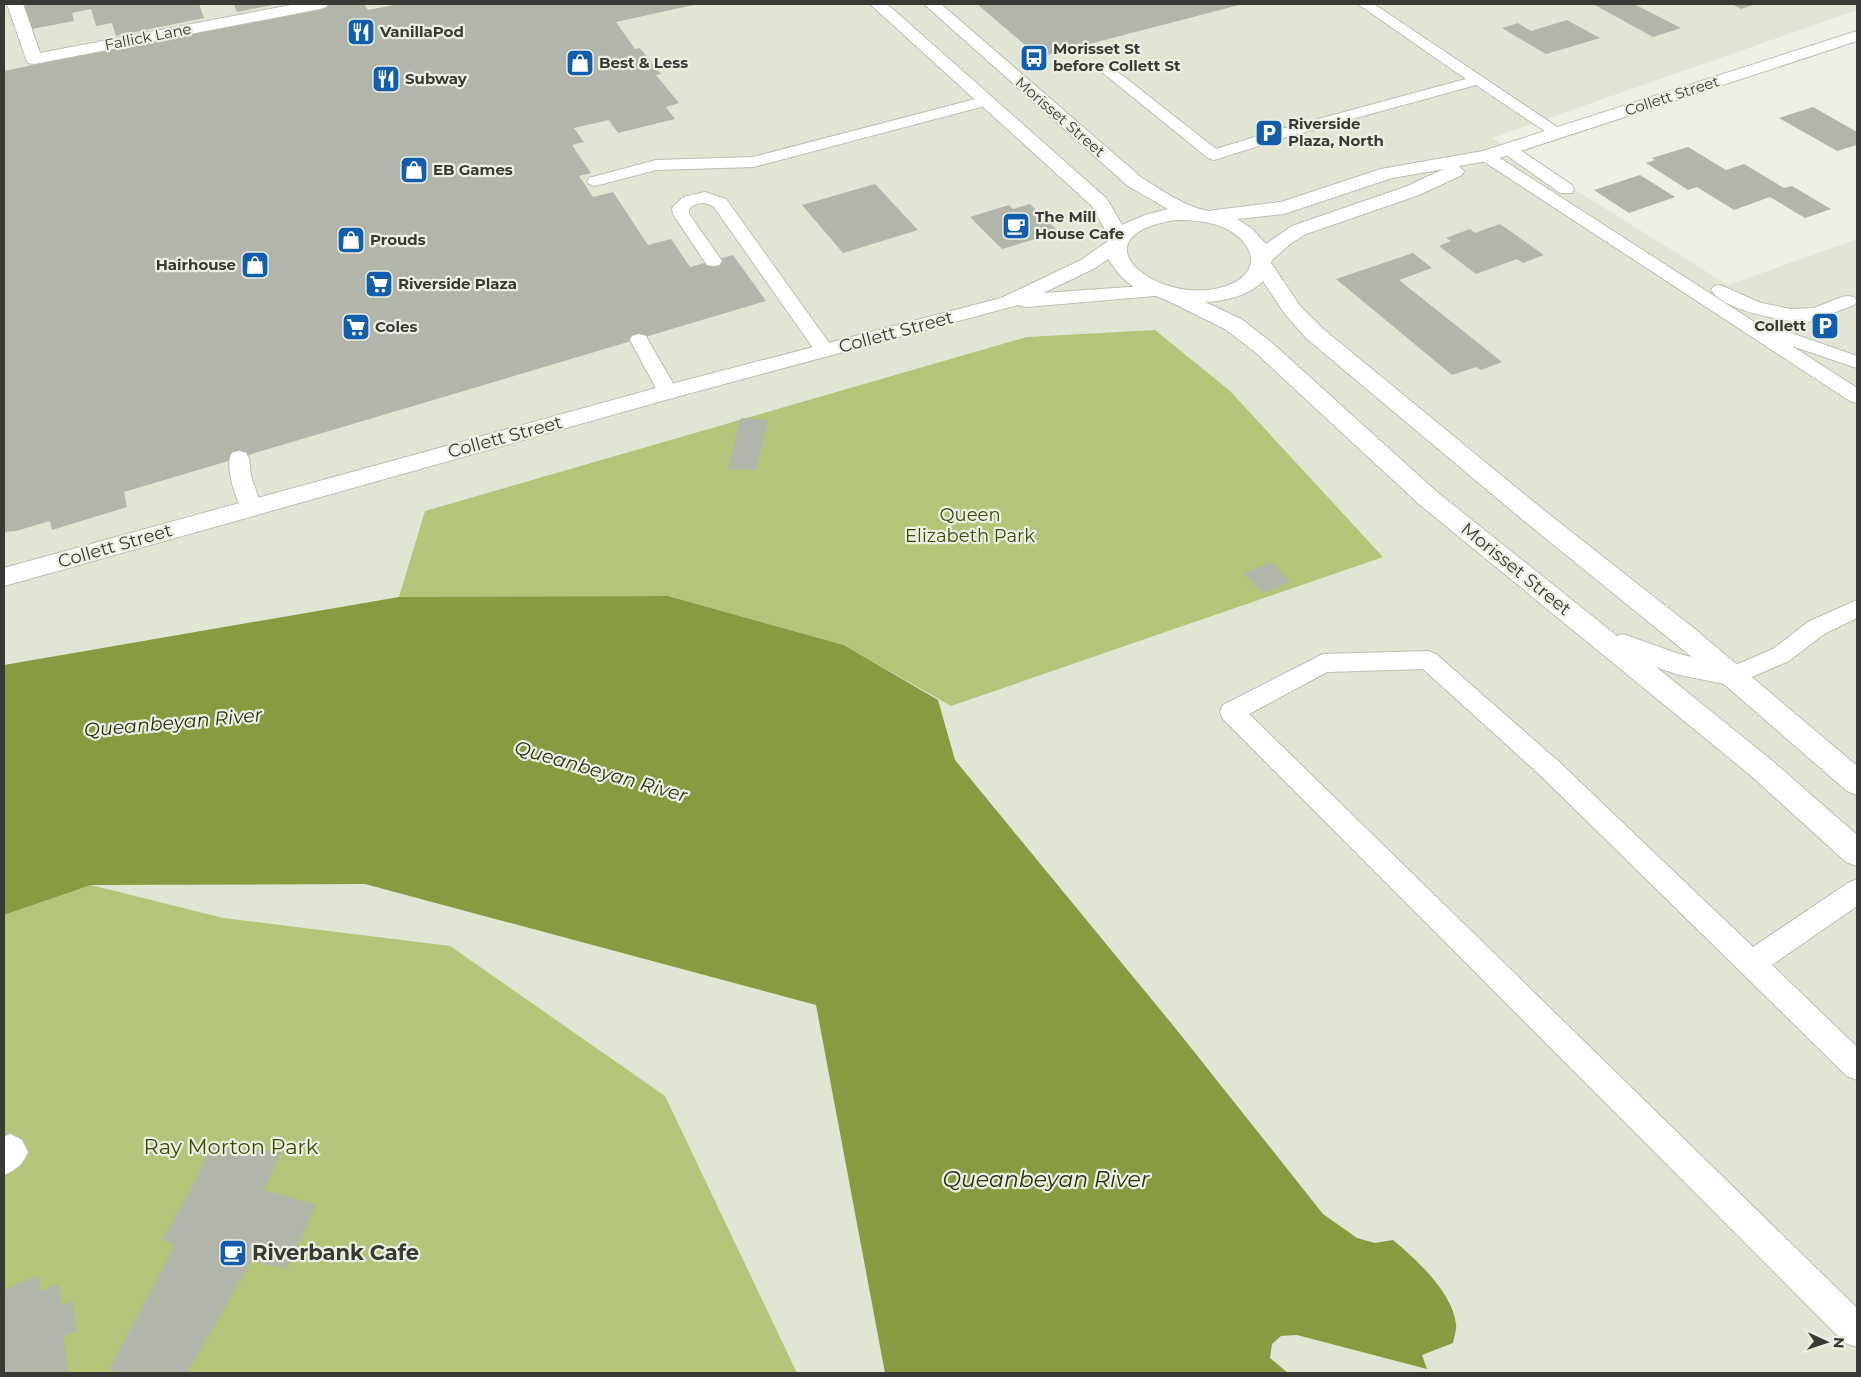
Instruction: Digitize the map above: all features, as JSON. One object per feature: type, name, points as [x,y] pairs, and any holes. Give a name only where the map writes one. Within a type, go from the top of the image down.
[{"type":"street","name":"Fallick Lane","points":[[15,4],[34,59],[320,4]]},
{"type":"street","points":[[878,4],[1100,204],[1119,241],[1118,257],[1125,270],[1140,282],[1165,292],[1200,297],[1226,293],[1238,289],[1255,278],[1261,261]]},
{"type":"street","name":"Morisset Street","points":[[932,4],[1135,182],[1162,199],[1203,216]]},
{"type":"street","name":"Collett Street","points":[[1203,216],[1284,208],[1388,174],[1486,156],[1857,36]]},
{"type":"street","name":"Collett Street","points":[[1261,261],[1283,240],[1299,230],[1412,191],[1486,156]]},
{"type":"street","points":[[1119,241],[1130,228],[1145,220],[1175,214],[1203,216],[1227,223],[1249,236],[1258,247],[1261,261],[1292,310],[1314,333],[1732,676],[1857,783]]},
{"type":"street","name":"Collett Street","points":[[4,577],[668,392],[1008,302],[1088,264],[1119,241]]},
{"type":"street","name":"Morisset Street","points":[[1165,292],[1214,314],[1248,335],[1288,369],[1422,492],[1759,766],[1857,853]]},
{"type":"street","name":"Collett Street","points":[[1008,302],[1165,292]]},
{"type":"street","points":[[1578,619],[1608,638],[1652,656],[1692,668],[1732,676]]},
{"type":"lane","points":[[1365,4],[1558,133]]},
{"type":"lane","points":[[1104,68],[1214,155],[1284,133],[1478,80]]},
{"type":"lane","points":[[595,180],[656,165],[753,162],[987,101]]},
{"type":"lane","points":[[1508,149],[1741,303],[1776,313],[1817,314]]},
{"type":"lane","points":[[1486,156],[1857,397]]},
{"type":"lane","points":[[713,261],[681,214],[680,208],[685,202],[694,198],[714,199],[720,203],[825,351]]},
{"type":"lane","points":[[1739,320],[1762,326],[1780,326],[1817,314],[1848,301]]},
{"type":"lane","points":[[1739,320],[1857,362]]},
{"type":"lane","points":[[639,340],[668,392]]},
{"type":"lane","points":[[240,458],[241,476],[251,508]]},
{"type":"lane","points":[[1732,676],[1781,655],[1816,628],[1857,608]]},
{"type":"lane","points":[[1857,1066],[1549,768],[1428,660],[1323,663],[1232,712],[1857,1331]]},
{"type":"lane","points":[[1752,963],[1857,891]]},
{"type":"shaded area","points":[[4,4],[1857,4],[1857,10],[1492,138],[1728,285],[1857,239],[1857,1373],[4,1373]]},
{"type":"green space","name":"Queen Elizabeth Park","points":[[1155,330],[1230,391],[1383,557],[951,706],[844,645],[668,596],[399,597],[425,511],[1027,337]]},
{"type":"green space","name":"Ray Morton Park","points":[[91,885],[223,918],[450,946],[665,1096],[797,1373],[4,1373],[4,915]]},
{"type":"water","name":"Queanbeyan River","points":[[668,596],[844,645],[938,700],[955,760],[1176,1029],[1323,1214],[1357,1238],[1375,1243],[1393,1240],[1422,1267],[1441,1289],[1453,1312],[1456,1331],[1453,1343],[1422,1355],[1427,1369],[1297,1335],[1281,1336],[1272,1344],[1270,1358],[1288,1373],[885,1373],[816,1005],[365,884],[91,885],[4,915],[4,665],[399,597]]},
{"type":"building","points":[[21,4],[199,4],[204,18],[116,36],[112,23],[96,26],[91,9],[72,13],[74,21],[27,30]]},
{"type":"building","points":[[234,4],[273,4],[273,5],[237,12]]},
{"type":"building","name":"Riverside Plaza","points":[[328,4],[364,4],[368,10],[399,4],[698,4],[616,22],[635,49],[640,48],[661,74],[656,75],[679,103],[666,107],[675,119],[618,133],[609,120],[574,128],[584,142],[572,145],[591,173],[579,176],[593,197],[613,192],[648,245],[671,239],[690,267],[733,255],[766,301],[124,492],[127,507],[52,530],[50,521],[16,531],[4,532],[4,71]]},
{"type":"building","points":[[977,4],[1243,4],[1039,57]]},
{"type":"building","points":[[1593,4],[1634,4],[1681,28],[1653,37]]},
{"type":"building","points":[[1732,4],[1756,4],[1741,9]]},
{"type":"building","points":[[1567,20],[1600,38],[1546,54],[1502,28],[1518,23],[1531,31]]},
{"type":"building","points":[[1813,107],[1857,132],[1857,145],[1837,151],[1779,118]]},
{"type":"building","points":[[1688,147],[1726,170],[1744,164],[1784,188],[1792,186],[1831,209],[1805,218],[1770,197],[1734,210],[1697,187],[1688,190],[1646,163],[1655,160],[1652,158]]},
{"type":"building","points":[[1640,175],[1675,197],[1629,213],[1594,190]]},
{"type":"building","points":[[875,184],[918,230],[843,253],[802,205]]},
{"type":"building","name":"The Mill House Cafe","points":[[1030,204],[1059,232],[1002,249],[970,217],[1009,205],[1013,209]]},
{"type":"building","points":[[1500,224],[1544,255],[1523,263],[1517,259],[1476,274],[1439,246],[1451,241],[1446,238],[1470,229],[1475,233]]},
{"type":"building","points":[[1413,253],[1432,268],[1399,280],[1502,362],[1481,370],[1476,367],[1452,375],[1336,279]]},
{"type":"building","points":[[741,418],[768,420],[756,470],[728,469]]},
{"type":"building","points":[[1272,562],[1290,582],[1263,593],[1244,573]]},
{"type":"building","name":"Riverbank Cafe","points":[[210,1147],[281,1152],[264,1190],[316,1205],[287,1269],[252,1261],[187,1373],[128,1373],[109,1370],[175,1245],[162,1240],[195,1182]]},
{"type":"building","points":[[39,1275],[40,1291],[59,1284],[61,1305],[73,1300],[76,1331],[64,1336],[68,1373],[4,1373],[4,1290]]},
{"type":"place","name":"VanillaPod","points":[[361,32]]},
{"type":"place","name":"Morisset St before Collett St","points":[[1034,58]]},
{"type":"place","name":"Best & Less","points":[[580,63]]},
{"type":"place","name":"Subway","points":[[386,79]]},
{"type":"place","name":"Riverside Plaza, North","points":[[1269,133]]},
{"type":"place","name":"EB Games","points":[[414,170]]},
{"type":"place","name":"The Mill House Cafe","points":[[1016,226]]},
{"type":"place","name":"Prouds","points":[[351,240]]},
{"type":"place","name":"Hairhouse","points":[[255,265]]},
{"type":"place","name":"Riverside Plaza","points":[[379,284]]},
{"type":"place","name":"Collett","points":[[1825,326]]},
{"type":"place","name":"Coles","points":[[356,327]]},
{"type":"place","name":"Riverbank Cafe","points":[[233,1253]]}]
